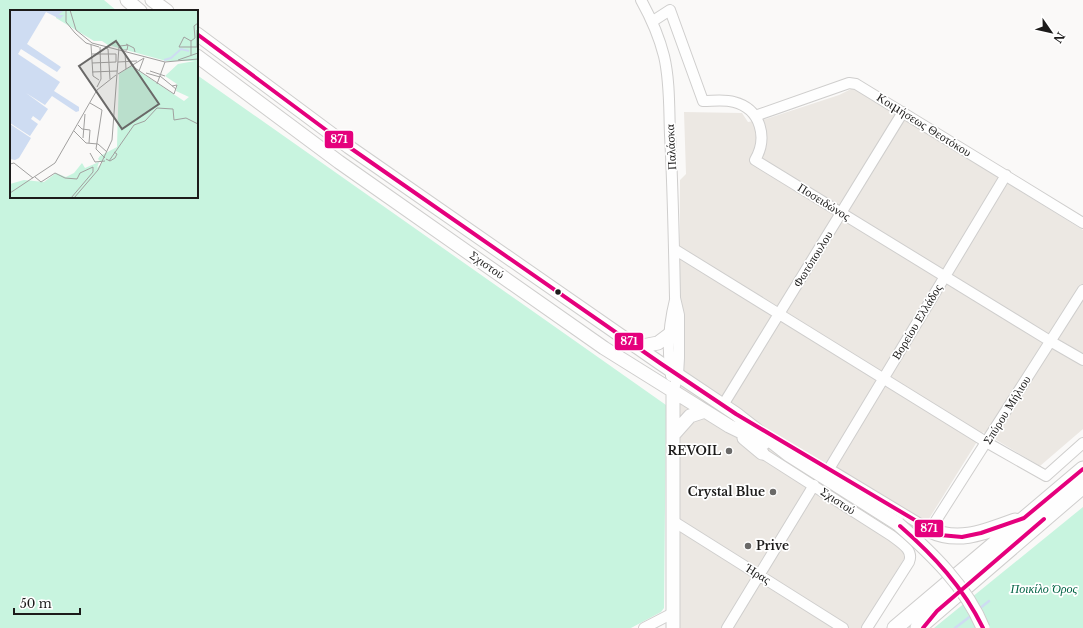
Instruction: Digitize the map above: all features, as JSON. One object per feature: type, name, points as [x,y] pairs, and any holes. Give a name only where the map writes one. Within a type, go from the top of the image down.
[{"type":"highway","points":[[895,628],[1083,469]]},
{"type":"highway","points":[[918,628],[1083,486]]},
{"type":"highway","points":[[930,530],[940,535],[962,537],[981,533],[1024,518]]},
{"type":"highway","points":[[923,628],[937,611]]},
{"type":"main road","points":[[127,0],[139,10]]},
{"type":"main road","points":[[152,0],[166,10]]},
{"type":"main road","name":"Σχιστού","points":[[198,35],[349,147],[674,373],[736,414],[789,455],[898,524],[927,550],[945,570],[972,606],[983,628]]},
{"type":"main road","name":"Σχιστού","points":[[198,57],[338,162],[604,348],[729,426],[789,455]]},
{"type":"main road","points":[[637,346],[658,343],[670,334]]},
{"type":"main road","points":[[673,628],[674,392]]},
{"type":"main road","points":[[674,434],[690,416],[704,411]]},
{"type":"main road","points":[[736,414],[829,469]]},
{"type":"main road","points":[[729,426],[762,453]]},
{"type":"street","name":"Παλάσκα","points":[[642,0],[653,21],[664,58],[667,76],[672,163],[675,298],[679,315],[674,373],[674,392]]},
{"type":"street","points":[[653,21],[670,10],[702,101],[725,100],[735,102],[748,108],[755,116]]},
{"type":"street","name":"Κοιμήσεως Θεοτόκου","points":[[755,116],[853,83],[903,112],[1083,223]]},
{"type":"street","name":"Φωτόπουλου","points":[[723,405],[903,112]]},
{"type":"street","name":"Ποσειδώνος","points":[[755,116],[761,127],[762,137],[760,150],[755,160],[1083,360]]},
{"type":"street","name":"Βορείου Ελλάδος","points":[[829,469],[1006,175]]},
{"type":"street","points":[[674,249],[986,442],[1046,476],[1083,443]]},
{"type":"street","name":"Σπύρου Μήλιου","points":[[930,530],[1083,290]]},
{"type":"street","name":"Παλάσκα","points":[[674,373],[670,334],[671,314],[675,298]]},
{"type":"street","name":"Σχιστού","points":[[762,453],[892,536],[911,553],[909,562],[867,628]]},
{"type":"street","name":"Σχιστού","points":[[829,469],[930,530]]},
{"type":"street","points":[[727,628],[814,485]]},
{"type":"street","name":"Ήρας","points":[[673,521],[843,628]]},
{"type":"street","points":[[644,628],[673,613]]},
{"type":"shaded area","points":[[853,88],[1083,230],[1083,429],[1040,466],[983,432],[861,628],[678,628],[680,180],[686,174],[684,112],[742,113],[748,122],[766,119],[839,95]]},
{"type":"green space","points":[[0,0],[104,0],[116,10],[10,10],[10,198],[198,198],[198,76],[666,405],[664,608],[661,612],[631,628],[0,628]]},
{"type":"green space","name":"Ποικίλο Όρος","points":[[1083,507],[1083,628],[934,628]]},
{"type":"waterway","points":[[979,609],[989,601]]},
{"type":"waterway","points":[[955,628],[972,615]]},
{"type":"transit line","name":"871","points":[[198,35],[349,147],[660,363],[736,414],[940,535],[962,537],[981,533],[1024,518],[1083,469]]},
{"type":"transit line","name":"871","points":[[923,628],[937,611],[1044,519]]},
{"type":"transit line","name":"871","points":[[900,526],[947,573],[966,599],[983,628]]},
{"type":"place","name":"REVOIL","points":[[729,451]]},
{"type":"place","name":"Crystal Blue","points":[[773,492]]},
{"type":"place","name":"Prive","points":[[748,546]]}]
